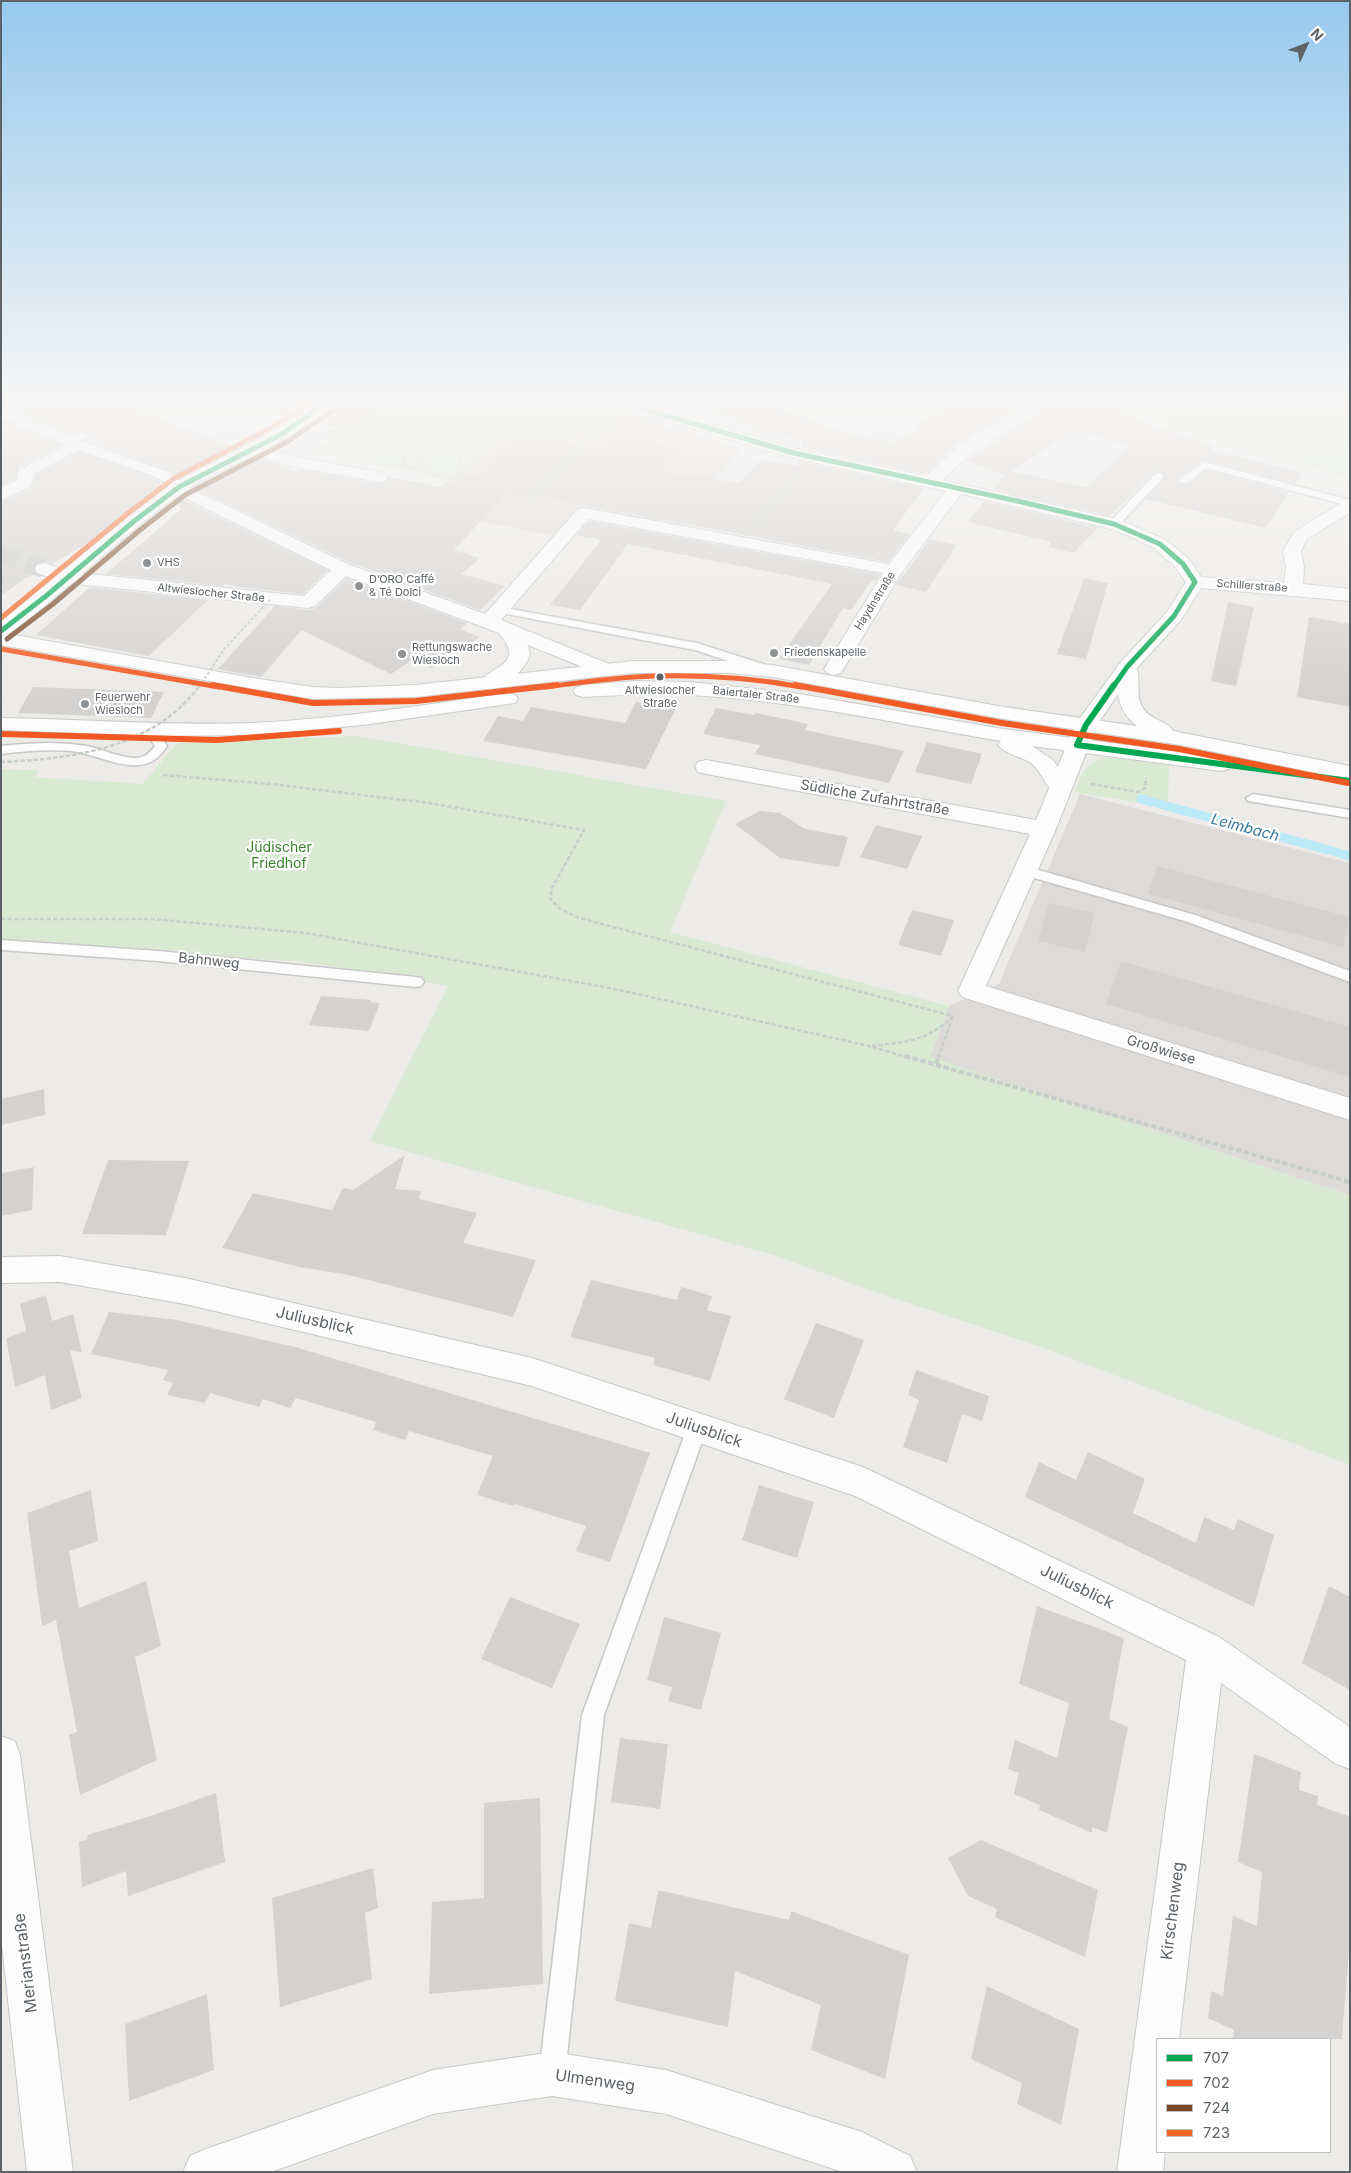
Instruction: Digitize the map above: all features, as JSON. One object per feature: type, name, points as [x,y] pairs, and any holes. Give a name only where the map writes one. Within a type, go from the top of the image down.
[{"type":"street","points":[[1,631],[28,612],[67,577],[159,503]]},
{"type":"street","points":[[209,503],[343,569],[499,621],[607,670]]},
{"type":"street","name":"Haydnstraße","points":[[834,669],[894,570],[945,503]]},
{"type":"street","points":[[1025,871],[1086,724],[1127,667],[1174,616],[1195,582],[1183,564],[1160,544],[1140,534],[1114,524],[1028,503]]},
{"type":"street","points":[[1293,589],[1295,567],[1292,551],[1300,536],[1350,504]]},
{"type":"street","points":[[499,621],[584,513],[894,570]]},
{"type":"street","name":"Altwieslocher Straße","points":[[44,569],[67,577],[308,602],[343,569]]},
{"type":"street","points":[[1,613],[28,596],[67,577]]},
{"type":"street","name":"Schillerstraße","points":[[1195,582],[1350,595]]},
{"type":"street","points":[[488,684],[510,669],[520,654],[520,645],[499,621]]},
{"type":"street","name":"Baiertaler Straße","points":[[1,639],[314,693],[366,694],[488,684],[633,667],[682,666],[772,671],[1004,713],[1181,738],[1350,773]]},
{"type":"street","points":[[1127,667],[1126,689],[1128,703],[1132,712],[1150,726],[1181,738]]},
{"type":"street","points":[[234,730],[261,718],[268,712],[269,698],[260,685]]},
{"type":"street","name":"Baiertaler Straße","points":[[4,723],[136,729],[234,730],[274,728],[414,714],[506,700],[615,688],[668,686],[763,694],[1077,745],[1350,781]]},
{"type":"street","points":[[943,724],[1034,754],[1062,783]]},
{"type":"street","name":"Südliche Zufahrtstraße","points":[[706,766],[1044,829]]},
{"type":"street","name":"Großwiese","points":[[1025,871],[971,991],[1350,1109]]},
{"type":"street","name":"Juliusblick","points":[[1,1270],[60,1269],[185,1291],[532,1372],[863,1483],[1206,1650],[1350,1750]]},
{"type":"street","name":"Kirschenweg","points":[[1157,2038],[1206,1650]]},
{"type":"street","name":"Merianstraße","points":[[1,1754],[50,2172]]},
{"type":"street","name":"Kirschenweg","points":[[1140,2172],[1156,2045]]},
{"type":"street","name":"Ulmenweg","points":[[206,2172],[433,2092],[552,2074],[666,2092],[862,2155],[894,2172]]},
{"type":"lane","points":[[1114,524],[1133,503]]},
{"type":"lane","points":[[499,621],[697,647],[772,671]]},
{"type":"lane","points":[[1,750],[28,747],[73,748],[139,762],[150,759],[161,746],[160,740],[154,735],[136,729]]},
{"type":"lane","points":[[1253,798],[1350,814]]},
{"type":"lane","points":[[1025,871],[1190,918],[1350,978]]},
{"type":"lane","name":"Bahnweg","points":[[1,945],[158,956],[416,982]]},
{"type":"lane","points":[[552,2074],[593,1715],[697,1428]]},
{"type":"path","points":[[763,516],[773,503]]},
{"type":"path","points":[[1,762],[55,759],[87,753],[114,745],[154,726],[188,701],[227,646],[271,599]]},
{"type":"path","points":[[1062,783],[1138,792],[1145,788],[1148,754]]},
{"type":"path","points":[[139,762],[155,773],[168,776],[271,784],[429,802],[584,830],[552,888],[550,899],[559,908],[579,918],[953,1016]]},
{"type":"path","points":[[1,919],[152,919],[305,933],[621,990],[869,1046],[1350,1182]]},
{"type":"path","points":[[869,1046],[924,1038],[944,1025],[953,1016]]},
{"type":"path","points":[[936,1064],[953,1016]]},
{"type":"shaded area","points":[[423,503],[698,503],[680,525],[579,508],[554,536],[417,509]]},
{"type":"shaded area","points":[[1080,794],[1350,863],[1350,1195],[929,1057],[949,1006],[999,984]]},
{"type":"green space","name":"Jüdischer Friedhof","points":[[357,736],[726,801],[670,932],[949,1006],[930,1057],[1350,1195],[1350,1465],[1041,1347],[878,1293],[773,1255],[370,1141],[448,986],[299,961],[1,948],[1,769],[38,770],[35,777],[142,784],[178,743]]},
{"type":"green space","points":[[1102,758],[1126,758],[1169,764],[1168,808],[1074,792],[1084,771],[1091,764]]},
{"type":"building","points":[[1,503],[143,503],[108,531],[52,564],[45,561],[36,563],[33,568],[35,574],[1,595]]},
{"type":"building","points":[[177,503],[190,503],[328,570],[303,594],[225,584],[223,586],[106,574],[181,509]]},
{"type":"building","points":[[225,503],[497,503],[454,550],[480,558],[461,574],[505,586],[480,610],[351,563]]},
{"type":"building","points":[[577,503],[913,503],[893,530],[910,534],[888,562]]},
{"type":"building","points":[[982,503],[994,503],[1098,528],[1074,553],[1048,547],[1051,542],[968,522]]},
{"type":"building","points":[[1053,503],[1123,503],[1110,516]]},
{"type":"building","points":[[1164,503],[1282,503],[1266,528]]},
{"type":"building","points":[[589,521],[880,574],[876,581],[872,580],[851,610],[843,608],[809,665],[779,659],[832,584],[628,544],[580,610],[550,605],[601,540],[576,535]]},
{"type":"building","points":[[930,539],[957,545],[926,592],[896,585]]},
{"type":"building","points":[[346,578],[467,623],[461,629],[480,637],[431,668],[414,659],[391,674],[302,630],[261,677],[218,669],[275,606],[308,610],[316,608]]},
{"type":"building","points":[[1084,578],[1108,583],[1086,659],[1057,654]]},
{"type":"building","points":[[90,587],[208,600],[149,656],[36,635]]},
{"type":"building","points":[[1228,602],[1254,607],[1236,686],[1211,681]]},
{"type":"building","points":[[1309,617],[1350,624],[1350,707],[1297,697]]},
{"type":"building","name":"Feuerwehr Wiesloch","points":[[33,687],[164,692],[151,718],[18,713]]},
{"type":"building","points":[[636,702],[676,708],[646,769],[483,741],[498,716],[523,721],[531,707],[625,723]]},
{"type":"building","points":[[716,708],[754,715],[756,713],[808,724],[805,730],[904,751],[889,783],[755,754],[760,745],[703,734]]},
{"type":"building","points":[[927,742],[982,754],[971,784],[915,772]]},
{"type":"building","points":[[760,811],[780,813],[805,829],[848,837],[839,867],[780,858],[735,824]]},
{"type":"building","points":[[876,825],[922,836],[907,869],[860,857]]},
{"type":"building","points":[[1157,866],[1349,917],[1343,947],[1148,894]]},
{"type":"building","points":[[1049,903],[1095,913],[1085,952],[1038,941]]},
{"type":"building","points":[[912,910],[954,920],[941,956],[898,945]]},
{"type":"building","points":[[1121,961],[1350,1027],[1350,1077],[1106,1004]]},
{"type":"building","points":[[321,996],[371,1000],[370,1002],[380,1003],[369,1031],[309,1025]]},
{"type":"building","points":[[44,1089],[45,1115],[1,1125],[1,1099]]},
{"type":"building","points":[[405,1155],[395,1189],[421,1191],[419,1199],[477,1213],[463,1243],[536,1260],[513,1317],[349,1275],[300,1267],[222,1248],[253,1193],[332,1210],[343,1188],[353,1190]]},
{"type":"building","points":[[108,1160],[189,1161],[166,1235],[82,1234]]},
{"type":"building","points":[[34,1167],[32,1210],[1,1216],[1,1173]]},
{"type":"building","points":[[591,1280],[677,1300],[681,1287],[712,1296],[707,1310],[731,1316],[710,1381],[653,1365],[655,1358],[570,1337]]},
{"type":"building","points":[[46,1295],[52,1321],[73,1314],[82,1352],[70,1350],[82,1398],[51,1410],[45,1375],[15,1387],[6,1338],[26,1331],[20,1304]]},
{"type":"building","points":[[109,1312],[177,1320],[295,1347],[650,1453],[610,1562],[576,1551],[586,1526],[515,1504],[514,1506],[477,1495],[493,1456],[409,1431],[405,1440],[373,1430],[376,1422],[296,1398],[290,1408],[263,1399],[259,1407],[210,1393],[205,1403],[167,1395],[173,1383],[163,1380],[168,1370],[91,1354]]},
{"type":"building","points":[[816,1323],[864,1340],[834,1418],[784,1399]]},
{"type":"building","points":[[916,1370],[989,1396],[982,1421],[962,1414],[947,1463],[903,1447],[919,1400],[908,1395]]},
{"type":"building","points":[[1088,1452],[1145,1479],[1133,1513],[1196,1543],[1204,1517],[1234,1530],[1238,1519],[1274,1535],[1254,1607],[1025,1497],[1039,1462],[1076,1480]]},
{"type":"building","points":[[759,1485],[814,1502],[797,1558],[742,1540]]},
{"type":"building","points":[[91,1490],[98,1541],[69,1551],[79,1608],[146,1581],[161,1646],[135,1657],[157,1760],[80,1795],[69,1735],[77,1732],[56,1620],[42,1626],[27,1513]]},
{"type":"building","points":[[1329,1586],[1350,1597],[1350,1690],[1302,1663]]},
{"type":"building","points":[[510,1597],[580,1624],[552,1688],[481,1659]]},
{"type":"building","points":[[1037,1606],[1124,1638],[1109,1719],[1128,1727],[1107,1833],[1092,1827],[1092,1833],[1039,1810],[1040,1805],[1014,1794],[1019,1773],[1008,1769],[1015,1740],[1057,1758],[1069,1703],[1019,1684]]},
{"type":"building","points":[[664,1617],[721,1633],[701,1710],[668,1701],[672,1687],[647,1680]]},
{"type":"building","points":[[620,1738],[668,1744],[660,1809],[611,1802]]},
{"type":"building","points":[[1254,1754],[1301,1772],[1299,1790],[1318,1796],[1317,1805],[1350,1817],[1350,1937],[1342,2039],[1233,2038],[1234,2030],[1208,2018],[1211,1991],[1223,1996],[1233,1916],[1257,1926],[1262,1872],[1238,1862]]},
{"type":"building","points":[[216,1793],[225,1862],[128,1896],[126,1871],[82,1887],[79,1842],[88,1839],[87,1835],[151,1816]]},
{"type":"building","points":[[540,1798],[543,1984],[429,1994],[432,1902],[484,1898],[484,1803]]},
{"type":"building","points":[[981,1840],[1098,1890],[1085,1957],[995,1917],[997,1909],[968,1896],[948,1858]]},
{"type":"building","points":[[373,1868],[378,1908],[365,1913],[372,1979],[280,2007],[272,1898]]},
{"type":"building","points":[[658,1890],[789,1920],[791,1911],[909,1955],[885,2079],[811,2050],[821,2005],[735,1971],[728,2027],[615,2001],[629,1923],[651,1928]]},
{"type":"building","points":[[987,1986],[1079,2029],[1061,2125],[1017,2104],[1022,2083],[971,2059]]},
{"type":"building","points":[[207,1994],[214,2070],[129,2101],[125,2024]]},
{"type":"waterway","name":"Leimbach","points":[[1141,799],[1350,856]]},
{"type":"tunnel","points":[[1,554],[44,569]]},
{"type":"transit line","name":"723","points":[[1,618],[141,503]]},
{"type":"transit line","name":"707","points":[[1,631],[157,503]]},
{"type":"transit line","name":"724","points":[[7,639],[53,604],[174,503]]},
{"type":"transit line","name":"707","points":[[1028,503],[1114,524],[1160,544],[1183,564],[1195,582]]},
{"type":"transit line","name":"707","points":[[1195,582],[1174,616],[1127,667],[1086,725],[1077,745],[1350,781]]},
{"type":"transit line","name":"702","points":[[1,649],[313,703],[416,701],[634,677],[728,677],[771,681],[1002,723],[1179,749],[1348,783]]},
{"type":"transit line","name":"702","points":[[1,734],[217,740],[339,731]]},
{"type":"place","name":"VHS","points":[[147,563]]},
{"type":"place","name":"D’ORO Caffé & Té Dolci","points":[[359,586]]},
{"type":"place","name":"Friedenskapelle","points":[[774,653]]},
{"type":"place","name":"Rettungswache Wiesloch","points":[[402,654]]},
{"type":"place","name":"Altwieslocher Straße","points":[[660,677]]},
{"type":"place","name":"Feuerwehr Wiesloch","points":[[85,704]]}]
